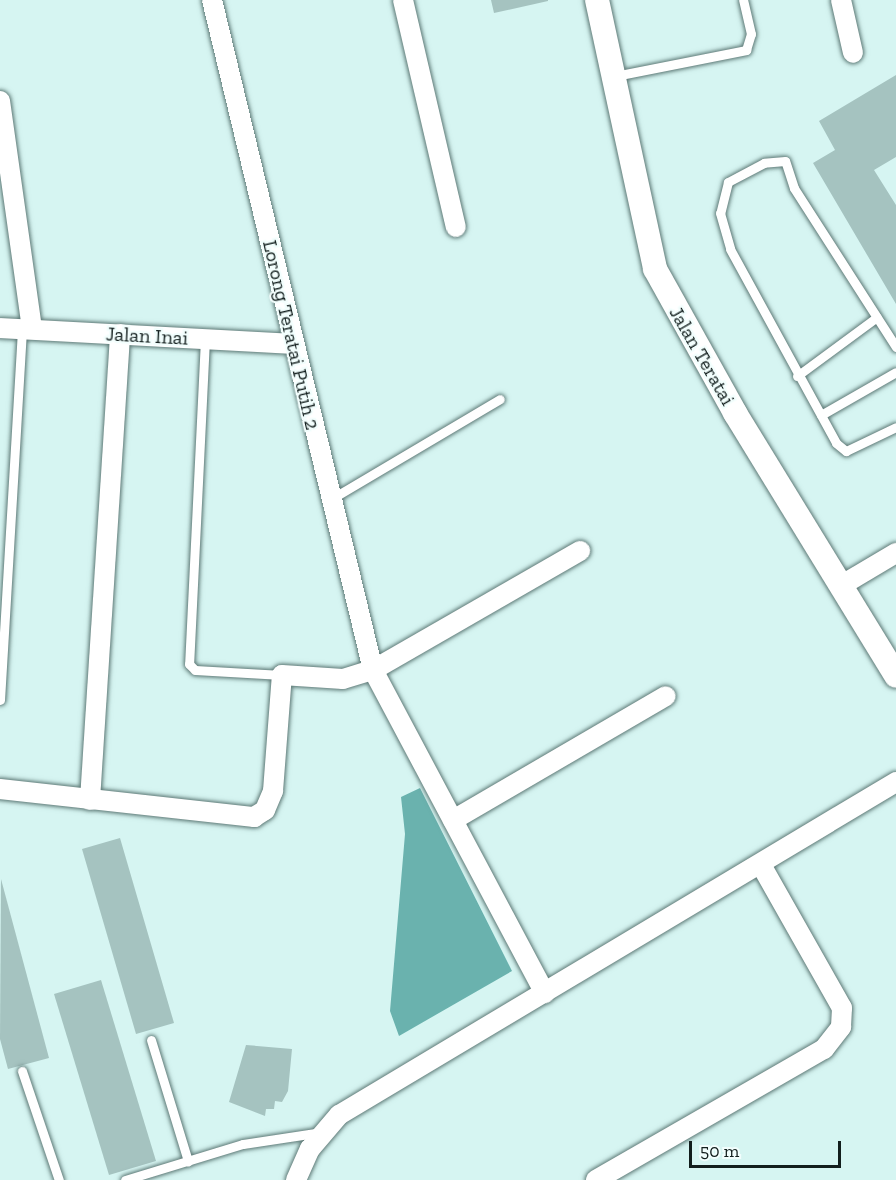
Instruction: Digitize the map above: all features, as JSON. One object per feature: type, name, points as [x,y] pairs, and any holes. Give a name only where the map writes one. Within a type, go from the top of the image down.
[{"type":"street","name":"Lorong Teratai Putih 2","points":[[212,0],[329,501],[372,670],[545,993]]},
{"type":"street","points":[[403,0],[456,227]]},
{"type":"street","name":"Jalan Teratai","points":[[597,0],[655,269],[719,386],[894,669]]},
{"type":"street","points":[[841,0],[854,53]]},
{"type":"street","points":[[0,101],[27,329]]},
{"type":"street","name":"Jalan Inai","points":[[0,328],[294,344]]},
{"type":"street","points":[[90,800],[120,334]]},
{"type":"street","points":[[0,789],[240,819],[265,810],[273,790],[282,675],[343,679],[372,670],[580,551]]},
{"type":"street","points":[[842,585],[896,553]]},
{"type":"street","points":[[453,820],[666,696]]},
{"type":"street","points":[[296,1180],[322,1132],[339,1115],[761,865],[896,782]]},
{"type":"street","points":[[596,1180],[824,1049],[841,1027],[842,1008],[761,865]]},
{"type":"lane","points":[[613,76],[746,50],[751,34],[743,0]]},
{"type":"lane","points":[[896,347],[794,188],[785,161],[764,163],[728,182],[720,213],[730,249],[797,376],[821,416],[846,451],[896,427]]},
{"type":"lane","points":[[797,376],[877,317]]},
{"type":"lane","points":[[0,700],[27,329]]},
{"type":"lane","points":[[205,339],[189,664],[195,669],[282,675]]},
{"type":"lane","points":[[821,416],[896,372]]},
{"type":"lane","points":[[329,501],[500,399]]},
{"type":"lane","points":[[151,1040],[188,1161]]},
{"type":"lane","points":[[22,1071],[59,1180]]},
{"type":"lane","points":[[125,1180],[243,1144],[322,1132]]},
{"type":"water","points":[[420,788],[512,971],[399,1036],[390,1011],[405,834],[401,797]]},
{"type":"building","points":[[491,0],[548,0],[548,1],[494,13]]},
{"type":"building","points":[[896,75],[896,157],[874,170],[896,205],[896,304],[813,163],[835,150],[819,121]]},
{"type":"building","points":[[120,838],[174,1023],[136,1034],[82,849]]},
{"type":"building","points":[[1,879],[49,1058],[8,1069],[0,1039]]},
{"type":"building","points":[[101,980],[156,1161],[109,1175],[54,994]]},
{"type":"building","points":[[246,1045],[292,1049],[288,1091],[282,1102],[275,1101],[274,1109],[266,1109],[265,1116],[229,1102]]}]
